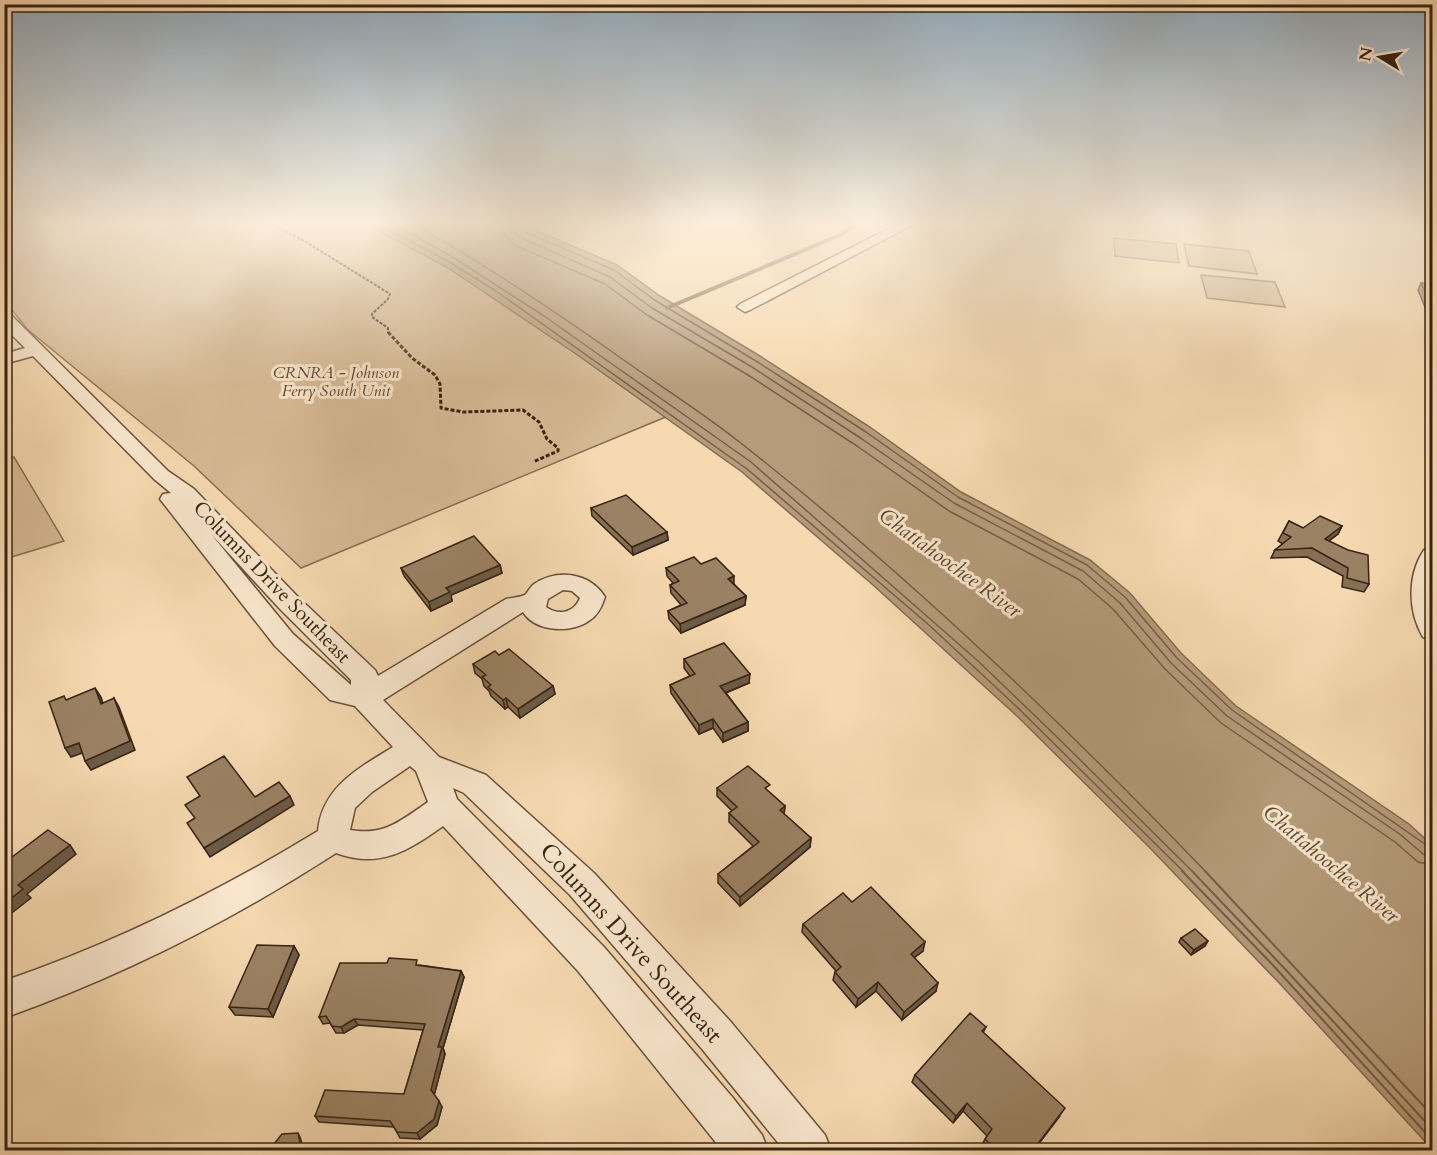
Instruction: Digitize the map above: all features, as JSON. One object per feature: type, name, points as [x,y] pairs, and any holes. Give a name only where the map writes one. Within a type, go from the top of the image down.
[{"type":"street","points":[[745,307],[804,277]]},
{"type":"street","name":"Columns Drive Southeast","points":[[4,317],[161,475],[186,494],[288,602],[365,677],[364,699]]},
{"type":"street","points":[[4,359],[37,350]]},
{"type":"street","name":"Columns Drive Southeast","points":[[161,475],[171,499],[284,640],[340,693],[364,699],[420,757],[445,807],[591,958],[719,1112],[747,1150]]},
{"type":"street","points":[[1432,555],[1422,579],[1425,607],[1432,631]]},
{"type":"street","points":[[364,699],[515,605],[533,601]]},
{"type":"street","points":[[263,614],[288,602]]},
{"type":"street","points":[[333,838],[334,820],[340,804],[364,782],[420,757]]},
{"type":"street","name":"Columns Drive Southeast","points":[[420,757],[475,783],[582,885],[716,1035],[810,1150]]},
{"type":"street","points":[[333,838],[350,846],[376,848],[391,842],[445,807]]},
{"type":"street","points":[[4,1000],[96,964],[173,929],[292,865],[333,838]]},
{"type":"path","points":[[362,277],[390,294],[388,299],[372,314],[372,317],[388,328],[388,333],[405,348],[412,358],[435,375],[440,384],[441,408],[463,412],[523,410],[539,422],[542,431],[558,448],[558,451],[533,462]]},
{"type":"green space","name":"CRNRA - Johnson Ferry South Unit","points":[[5,277],[466,277],[673,414],[301,568],[194,466],[27,329],[5,301]]},
{"type":"green space","points":[[1201,277],[1275,282],[1285,307],[1207,298]]},
{"type":"green space","points":[[5,457],[14,457],[64,541],[5,559]]},
{"type":"water","name":"Chattahoochee River","points":[[461,277],[634,277],[660,296],[760,356],[870,427],[961,492],[1090,560],[1130,593],[1181,653],[1236,706],[1409,824],[1432,845],[1432,1149],[1282,986],[1150,848],[1018,717],[873,585],[742,472],[576,354]]},
{"type":"building","points":[[1421,283],[1432,285],[1432,304],[1429,300]]},
{"type":"building","points":[[626,495],[667,532],[632,547],[591,508]]},
{"type":"building","points":[[1320,516],[1342,526],[1325,539],[1348,550],[1368,555],[1369,584],[1347,578],[1348,568],[1312,548],[1275,550],[1291,537],[1283,533],[1289,521],[1303,528]]},
{"type":"building","points":[[474,536],[500,565],[446,588],[450,592],[429,602],[401,568]]},
{"type":"building","points":[[694,557],[701,564],[716,558],[734,576],[728,579],[746,596],[680,624],[668,611],[687,603],[670,585],[679,581],[666,568]]},
{"type":"building","points":[[724,643],[750,674],[720,686],[748,722],[723,733],[713,719],[699,725],[670,685],[695,674],[684,659]]},
{"type":"building","points":[[509,649],[553,686],[518,709],[488,687],[491,685],[482,677],[486,675],[473,664],[495,651],[499,655]]},
{"type":"building","points":[[95,688],[101,704],[114,698],[130,741],[85,761],[79,743],[65,748],[49,702],[64,696],[66,700]]},
{"type":"building","points":[[224,756],[255,797],[279,782],[290,796],[204,848],[187,823],[195,818],[185,805],[200,796],[187,777]]},
{"type":"building","points":[[748,766],[770,785],[765,788],[785,806],[780,810],[811,838],[740,897],[718,874],[759,842],[729,813],[737,807],[717,788]]},
{"type":"building","points":[[48,830],[70,845],[18,885],[23,889],[4,904],[4,863]]},
{"type":"building","points":[[871,887],[925,942],[911,954],[938,983],[904,1012],[878,982],[858,999],[835,972],[841,967],[803,924],[843,893],[852,902]]},
{"type":"building","points":[[1195,929],[1208,941],[1194,950],[1181,938]]},
{"type":"building","points":[[257,945],[294,946],[268,1009],[229,1007]]},
{"type":"building","points":[[389,958],[417,960],[416,965],[461,971],[438,1047],[442,1047],[431,1090],[439,1101],[434,1119],[417,1133],[397,1132],[390,1121],[315,1116],[325,1090],[404,1094],[425,1024],[354,1019],[341,1027],[332,1026],[326,1016],[319,1017],[340,963],[387,963]]},
{"type":"building","points":[[970,1013],[986,1027],[982,1031],[1065,1108],[1033,1150],[996,1150],[985,1139],[992,1129],[967,1103],[956,1116],[915,1075]]},
{"type":"building","points":[[298,1133],[301,1147],[298,1150],[270,1149],[282,1134]]},
{"type":"waterway","points":[[667,308],[741,277]]}]
